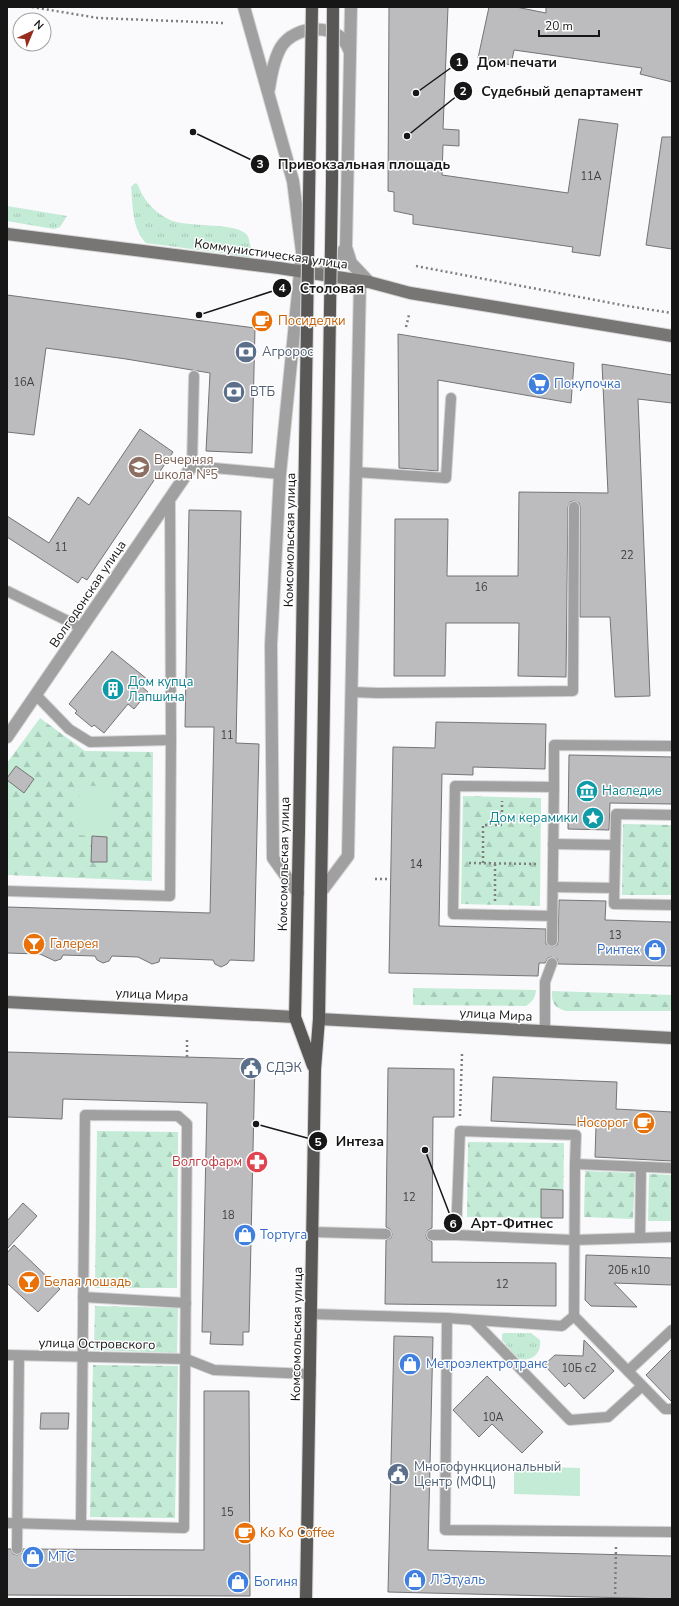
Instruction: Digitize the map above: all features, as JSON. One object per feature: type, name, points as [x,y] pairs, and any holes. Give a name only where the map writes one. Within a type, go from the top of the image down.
[{"type":"main road","name":"Комсомольская улица","points":[[312,7],[295,1017],[315,1069]]},
{"type":"main road","name":"Комсомольская улица","points":[[306,1599],[315,1069],[319,1019],[332,189],[333,7]]},
{"type":"main road","name":"Коммунистическая улица","points":[[7,234],[300,271],[365,281],[410,293],[672,336]]},
{"type":"main road","name":"улица Мира","points":[[7,1002],[295,1017]]},
{"type":"main road","name":"улица Мира","points":[[319,1019],[672,1038]]},
{"type":"street","points":[[244,7],[293,181],[302,252],[280,474],[271,644],[273,858],[298,893]]},
{"type":"street","points":[[321,892],[348,856],[355,472],[365,281],[351,263],[346,247],[351,7]]},
{"type":"street","points":[[268,93],[271,72],[281,47],[290,38],[304,30],[324,30],[342,37],[347,42],[350,53]]},
{"type":"street","points":[[317,274],[332,267],[346,247]]},
{"type":"street","name":"Волгодонская улица","points":[[7,737],[192,466]]},
{"type":"lane","points":[[194,376],[192,466],[280,474]]},
{"type":"lane","points":[[355,472],[446,478],[451,398]]},
{"type":"lane","points":[[7,891],[170,896],[170,500]]},
{"type":"lane","points":[[351,692],[573,691],[574,507]]},
{"type":"lane","points":[[7,591],[82,628]]},
{"type":"lane","points":[[36,695],[69,729],[90,742],[171,740]]},
{"type":"lane","points":[[552,941],[554,745],[672,746]]},
{"type":"lane","points":[[552,916],[453,914],[455,786],[554,787]]},
{"type":"lane","points":[[672,815],[616,814],[614,888],[614,904],[672,905]]},
{"type":"lane","points":[[553,844],[615,845]]},
{"type":"lane","points":[[553,887],[614,888]]},
{"type":"lane","points":[[545,1032],[545,982],[552,963]]},
{"type":"lane","points":[[7,1522],[184,1528],[187,1124],[178,1116],[85,1115],[81,1524]]},
{"type":"lane","points":[[456,1235],[460,1130],[576,1135],[574,1316],[665,1409],[672,1409]]},
{"type":"lane","points":[[575,1164],[672,1168]]},
{"type":"lane","points":[[640,1238],[641,1167]]},
{"type":"lane","points":[[312,1232],[386,1234]]},
{"type":"lane","points":[[432,1235],[574,1240],[672,1237]]},
{"type":"lane","points":[[83,1297],[186,1303]]},
{"type":"lane","points":[[311,1314],[447,1318],[562,1326],[574,1316]]},
{"type":"lane","points":[[447,1318],[445,1530],[672,1532]]},
{"type":"lane","points":[[474,1320],[570,1420],[608,1417],[642,1386]]},
{"type":"lane","points":[[628,1371],[672,1330]]},
{"type":"lane","name":"улица Островского","points":[[7,1355],[82,1358],[186,1359]]},
{"type":"lane","points":[[17,1549],[19,1356]]},
{"type":"lane","points":[[186,1359],[214,1370],[311,1374]]},
{"type":"path","points":[[32,7],[98,18],[224,23]]},
{"type":"path","points":[[416,266],[627,306],[672,313]]},
{"type":"path","points":[[406,327],[409,315]]},
{"type":"path","points":[[483,863],[482,825],[502,825],[502,786]]},
{"type":"path","points":[[454,863],[553,864]]},
{"type":"path","points":[[495,864],[495,915]]},
{"type":"path","points":[[375,879],[390,880]]},
{"type":"path","points":[[187,1040],[187,1057]]},
{"type":"path","points":[[460,1130],[462,1054]]},
{"type":"path","points":[[615,1599],[617,1532]]},
{"type":"green space","points":[[136,183],[150,206],[159,214],[170,220],[188,224],[230,227],[245,233],[251,247],[250,256],[247,258],[230,254],[146,243],[138,231],[134,217],[131,187]]},
{"type":"green space","points":[[7,206],[67,216],[60,227],[54,229],[7,221]]},
{"type":"green space","points":[[40,718],[85,751],[153,752],[152,881],[7,875],[7,763]]},
{"type":"green space","points":[[80,785],[110,787],[107,837],[77,835]]},
{"type":"green space","points":[[463,796],[541,798],[540,906],[461,904]]},
{"type":"green space","points":[[623,824],[672,825],[672,895],[622,895]]},
{"type":"green space","points":[[413,988],[536,990],[533,999],[526,1006],[413,1005]]},
{"type":"green space","points":[[552,991],[672,995],[672,1011],[566,1011],[556,1007],[552,999]]},
{"type":"green space","points":[[97,1131],[178,1132],[177,1288],[95,1288]]},
{"type":"green space","points":[[468,1142],[564,1143],[563,1218],[467,1217]]},
{"type":"green space","points":[[585,1171],[635,1173],[633,1219],[584,1217]]},
{"type":"green space","points":[[649,1174],[672,1175],[672,1221],[648,1221]]},
{"type":"green space","points":[[95,1306],[178,1308],[177,1353],[94,1350]]},
{"type":"green space","points":[[531,1333],[540,1340],[539,1349],[535,1356],[523,1360],[518,1359],[502,1340],[502,1334]]},
{"type":"green space","points":[[93,1365],[178,1366],[175,1518],[90,1517]]},
{"type":"green space","points":[[514,1466],[580,1468],[580,1496],[514,1494]]},
{"type":"building","points":[[389,7],[448,7],[443,129],[459,130],[459,146],[443,145],[442,175],[568,193],[579,119],[618,124],[600,256],[572,252],[573,247],[413,224],[413,215],[394,211],[394,192],[388,191]]},
{"type":"building","points":[[489,7],[516,7],[546,13],[546,7],[672,7],[672,82],[640,74],[642,68],[514,50],[511,65],[478,58]]},
{"type":"building","points":[[662,137],[672,137],[672,249],[646,245]]},
{"type":"building","points":[[7,295],[255,328],[252,453],[206,451],[210,373],[46,348],[34,435],[7,432]]},
{"type":"building","points":[[398,334],[574,363],[571,403],[438,380],[438,471],[399,468]]},
{"type":"building","points":[[602,364],[672,375],[672,403],[638,399],[650,696],[615,697],[610,617],[580,617],[580,507],[579,503],[574,501],[570,502],[568,507],[566,677],[518,676],[519,623],[446,623],[445,676],[394,676],[395,519],[448,519],[447,576],[518,576],[519,492],[608,493]]},
{"type":"building","points":[[140,429],[173,452],[87,580],[82,577],[78,583],[7,537],[7,516],[49,543],[78,497],[89,505]]},
{"type":"building","points":[[189,510],[241,511],[236,743],[259,744],[254,961],[230,960],[227,964],[221,967],[215,964],[213,960],[160,958],[159,962],[152,964],[138,957],[112,956],[109,961],[103,963],[97,960],[95,956],[63,955],[61,959],[55,961],[40,954],[7,953],[7,907],[210,913],[214,727],[185,727]]},
{"type":"building","name":"Дом купца Лапшина","points":[[112,651],[147,679],[141,686],[148,692],[134,709],[128,704],[104,733],[94,725],[92,727],[75,713],[77,711],[69,704]]},
{"type":"building","points":[[436,722],[546,724],[545,769],[473,767],[473,775],[442,774],[439,926],[546,929],[546,944],[552,947],[557,945],[558,941],[559,900],[606,901],[605,920],[672,922],[672,966],[558,964],[557,959],[551,957],[548,958],[545,963],[539,963],[538,976],[389,973],[393,747],[435,748]]},
{"type":"building","points":[[569,755],[672,757],[672,804],[610,803],[609,830],[568,829]]},
{"type":"building","points":[[16,766],[34,779],[24,793],[7,780]]},
{"type":"building","points":[[92,836],[107,837],[107,862],[91,862]]},
{"type":"building","points":[[7,1052],[255,1059],[249,1332],[243,1332],[243,1345],[210,1344],[211,1332],[202,1332],[207,1103],[63,1099],[62,1119],[7,1117]]},
{"type":"building","points":[[388,1068],[454,1069],[454,1117],[433,1117],[432,1228],[428,1230],[426,1235],[427,1239],[432,1242],[432,1262],[556,1263],[556,1306],[385,1304],[386,1240],[391,1238],[392,1234],[390,1229],[386,1227]]},
{"type":"building","points":[[493,1077],[617,1082],[616,1109],[672,1112],[672,1161],[595,1157],[596,1126],[491,1121]]},
{"type":"building","points":[[541,1189],[563,1190],[563,1218],[541,1218]]},
{"type":"building","points":[[23,1203],[37,1216],[7,1249],[7,1221]]},
{"type":"building","points":[[14,1245],[60,1289],[38,1312],[7,1283],[7,1253]]},
{"type":"building","points":[[586,1255],[672,1258],[672,1285],[614,1283],[637,1307],[591,1306],[585,1300]]},
{"type":"building","points":[[394,1336],[433,1337],[428,1550],[672,1556],[672,1599],[388,1592]]},
{"type":"building","points":[[584,1340],[614,1371],[584,1399],[569,1383],[565,1387],[544,1365],[555,1355],[583,1356]]},
{"type":"building","points":[[672,1349],[672,1402],[646,1375]]},
{"type":"building","points":[[487,1376],[543,1432],[522,1453],[492,1424],[479,1437],[453,1410]]},
{"type":"building","points":[[204,1391],[249,1391],[250,1596],[7,1595],[7,1549],[11,1549],[13,1554],[17,1555],[22,1553],[23,1549],[204,1550]]},
{"type":"building","points":[[41,1413],[69,1413],[68,1429],[40,1429]]},
{"type":"place","name":"Дом печати","points":[[416,93]]},
{"type":"place","name":"Привокзальная площадь","points":[[193,132]]},
{"type":"place","name":"Судебный департамент","points":[[407,136]]},
{"type":"place","name":"Столовая","points":[[199,315]]},
{"type":"place","name":"Посиделки","points":[[262,321]]},
{"type":"place","name":"Агророс","points":[[246,352]]},
{"type":"place","name":"Покупочка","points":[[539,384]]},
{"type":"place","name":"ВТБ","points":[[234,392]]},
{"type":"place","name":"Вечерняя школа №5","points":[[139,467]]},
{"type":"place","name":"Дом купца Лапшина","points":[[113,689]]},
{"type":"place","name":"Наследие","points":[[587,791]]},
{"type":"place","name":"Дом керамики","points":[[593,818]]},
{"type":"place","name":"Галерея","points":[[34,944]]},
{"type":"place","name":"Ринтек","points":[[655,950]]},
{"type":"place","name":"СДЭК","points":[[251,1068]]},
{"type":"place","name":"Носорог","points":[[644,1123]]},
{"type":"place","name":"Интеза","points":[[256,1124]]},
{"type":"place","name":"Арт-Фитнес","points":[[425,1150]]},
{"type":"place","name":"Волгофарм","points":[[257,1162]]},
{"type":"place","name":"Тортуга","points":[[245,1235]]},
{"type":"place","name":"Белая лошадь","points":[[29,1282]]},
{"type":"place","name":"Метроэлектротранс","points":[[410,1364]]},
{"type":"place","name":"Многофункциональный Центр (МФЦ)","points":[[398,1474]]},
{"type":"place","name":"Ko Ko Coffee","points":[[245,1533]]},
{"type":"place","name":"МТС","points":[[33,1557]]},
{"type":"place","name":"Л'Этуаль","points":[[415,1580]]},
{"type":"place","name":"Богиня","points":[[238,1582]]}]
